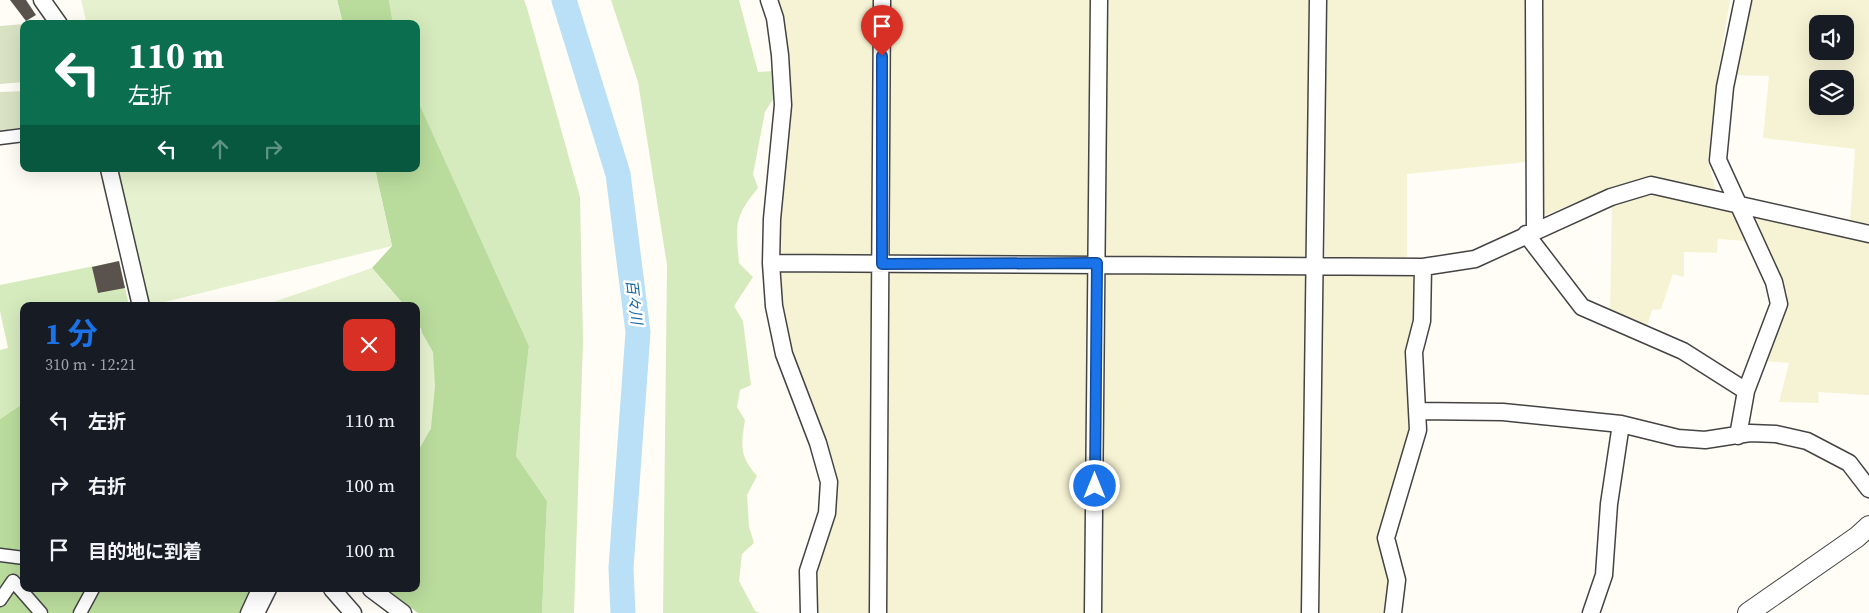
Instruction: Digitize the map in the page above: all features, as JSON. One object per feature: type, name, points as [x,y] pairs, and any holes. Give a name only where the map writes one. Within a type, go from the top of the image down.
[{"type":"street","points":[[42,0],[56,20]]},
{"type":"street","points":[[769,0],[780,55],[783,105],[772,220],[771,263],[774,306],[784,354],[818,442],[830,482],[827,513],[808,571],[809,613]]},
{"type":"street","points":[[878,613],[882,264],[882,0]]},
{"type":"street","points":[[1093,613],[1099,0]]},
{"type":"street","points":[[1310,613],[1318,0]]},
{"type":"street","points":[[1534,0],[1530,232],[1582,307],[1683,351],[1746,391]]},
{"type":"street","points":[[1738,436],[1746,391],[1779,304],[1774,282],[1718,160],[1725,87],[1743,0]]},
{"type":"street","points":[[0,138],[20,136]]},
{"type":"street","points":[[110,172],[140,302]]},
{"type":"street","points":[[771,263],[1097,263],[1423,267],[1474,259],[1530,232],[1611,197],[1651,185],[1869,234]]},
{"type":"street","points":[[1393,613],[1397,580],[1386,538],[1418,430],[1414,352],[1422,322],[1423,267]]},
{"type":"street","points":[[1417,411],[1503,412],[1621,424],[1678,438],[1705,440],[1750,433],[1776,434],[1807,441],[1849,463],[1869,489]]},
{"type":"street","points":[[1591,613],[1604,575],[1609,504],[1621,424]]},
{"type":"street","points":[[1748,613],[1857,537],[1869,526]]},
{"type":"street","points":[[0,555],[20,558]]},
{"type":"street","points":[[0,600],[13,581],[20,589]]},
{"type":"street","points":[[22,592],[40,613]]},
{"type":"street","points":[[80,613],[90,592]]},
{"type":"street","points":[[247,613],[257,592]]},
{"type":"street","points":[[256,613],[266,592]]},
{"type":"street","points":[[335,592],[353,613]]},
{"type":"street","points":[[375,592],[403,613]]},
{"type":"shaded area","points":[[777,0],[878,0],[877,257],[776,257]]},
{"type":"shaded area","points":[[888,0],[1090,0],[1087,257],[887,256]]},
{"type":"shaded area","points":[[1107,0],[1313,0],[1310,257],[1106,257]]},
{"type":"shaded area","points":[[1326,0],[1529,0],[1527,162],[1407,174],[1407,257],[1325,258]]},
{"type":"shaded area","points":[[1541,0],[1730,0],[1717,78],[1708,160],[1716,192],[1655,177],[1612,187],[1541,217]]},
{"type":"shaded area","points":[[1746,0],[1869,0],[1869,395],[1818,392],[1819,403],[1779,402],[1789,363],[1764,361],[1780,323],[1785,293],[1763,242],[1718,239],[1717,253],[1684,252],[1684,277],[1673,274],[1661,309],[1652,310],[1646,330],[1610,312],[1612,206],[1642,195],[1672,197],[1849,236],[1855,149],[1763,138],[1769,76],[1734,75]]},
{"type":"shaded area","points":[[874,270],[873,613],[817,613],[816,574],[835,513],[838,481],[790,349],[781,306],[778,271]]},
{"type":"shaded area","points":[[1089,270],[1085,613],[886,613],[887,271]]},
{"type":"shaded area","points":[[1106,271],[1307,273],[1305,613],[1101,613]]},
{"type":"shaded area","points":[[1321,273],[1417,274],[1416,319],[1406,349],[1411,430],[1378,533],[1389,581],[1385,613],[1318,613]]},
{"type":"green space","points":[[81,0],[337,0],[342,20],[86,20]]},
{"type":"green space","points":[[337,0],[389,0],[392,20],[342,20]]},
{"type":"green space","points":[[389,0],[524,0],[527,8],[580,197],[583,341],[574,613],[542,613],[547,501],[516,456],[529,346],[420,107],[420,20],[392,20]]},
{"type":"green space","points":[[611,0],[739,0],[758,72],[774,71],[777,93],[765,112],[753,174],[758,188],[740,215],[737,231],[739,263],[753,277],[734,306],[743,321],[751,385],[740,390],[737,407],[745,420],[742,444],[744,456],[757,476],[747,495],[749,527],[754,543],[742,554],[739,581],[755,611],[760,613],[663,613],[667,265],[638,82]]},
{"type":"green space","points":[[20,24],[20,82],[0,84],[0,26]]},
{"type":"green space","points":[[20,91],[20,128],[0,131],[0,92]]},
{"type":"green space","points":[[420,106],[529,346],[516,456],[547,501],[542,613],[418,613],[389,592],[420,592],[420,447],[431,428],[420,328],[420,302],[402,302],[372,268],[392,246],[376,172],[420,172]]},
{"type":"green space","points":[[119,172],[376,172],[392,246],[164,302],[147,302]]},
{"type":"green space","points":[[119,261],[128,302],[20,302],[20,406],[0,419],[0,350],[8,348],[0,311],[0,285]]},
{"type":"green space","points":[[372,268],[402,302],[274,302]]},
{"type":"green space","points":[[420,329],[433,352],[435,386],[431,428],[420,447]]},
{"type":"green space","points":[[20,406],[20,592],[257,592],[247,613],[0,613],[0,419]]},
{"type":"building","points":[[10,0],[26,0],[36,15],[25,20]]},
{"type":"building","points":[[119,261],[125,288],[98,293],[92,267]]},
{"type":"waterway","name":"百々川","points":[[564,0],[618,174],[638,332],[621,568],[623,613]]},
{"type":"route","points":[[882,56],[882,264],[1097,263],[1095,486]]}]
